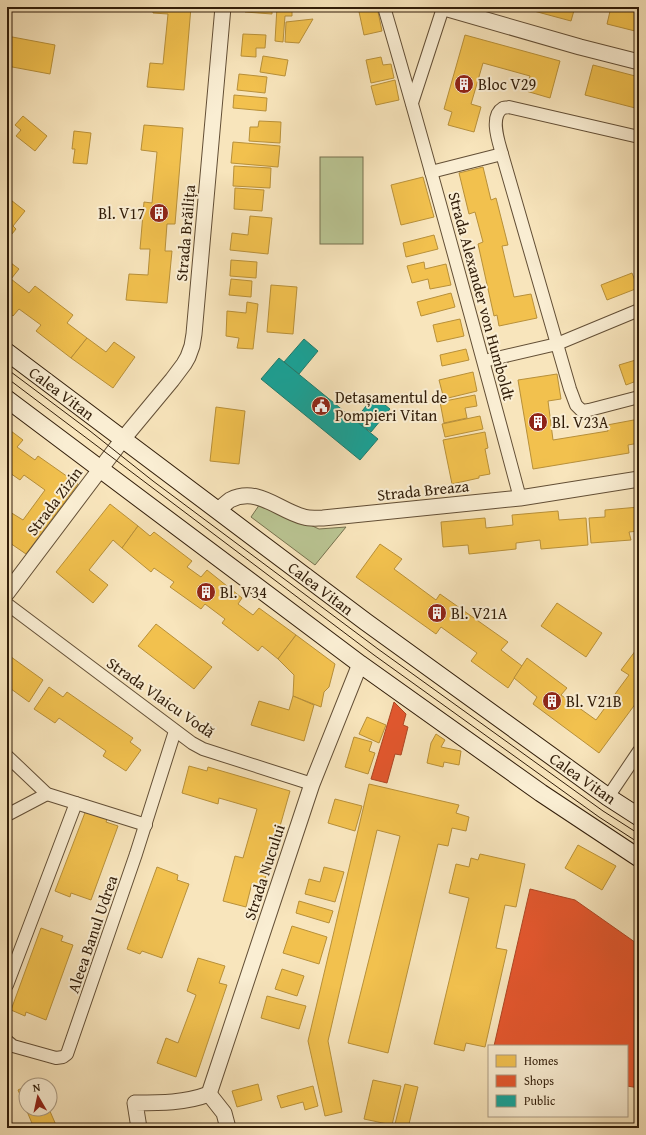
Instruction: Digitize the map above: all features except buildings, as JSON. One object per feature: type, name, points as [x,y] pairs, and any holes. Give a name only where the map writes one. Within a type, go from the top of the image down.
[{"type":"main road","name":"Calea Vitan","points":[[7,352],[366,622],[608,797],[639,817]]},
{"type":"main road","points":[[7,398],[360,664],[541,793],[639,858]]},
{"type":"street","name":"Strada Brăilița","points":[[100,469],[176,375],[188,357],[192,346],[223,7]]},
{"type":"street","name":"Strada Alexander von Humboldt","points":[[384,7],[484,361],[520,498]]},
{"type":"street","points":[[412,102],[442,7],[580,47],[639,62]]},
{"type":"street","points":[[639,138],[509,107],[502,108],[498,113],[496,124],[502,154],[570,389],[576,405],[582,410],[589,410],[639,397]]},
{"type":"street","points":[[431,172],[502,154]]},
{"type":"street","points":[[484,361],[558,344],[639,310]]},
{"type":"street","name":"Strada Zizin","points":[[7,593],[100,469]]},
{"type":"street","name":"Strada Breaza","points":[[218,510],[230,500],[240,497],[258,496],[305,518],[317,518],[520,498],[639,479]]},
{"type":"street","name":"Strada Vlaicu Vodă","points":[[7,604],[175,731],[203,749],[312,784]]},
{"type":"street","name":"Strada Nucului","points":[[209,1094],[312,784],[360,664]]},
{"type":"street","name":"Aleea Banul Udrea","points":[[9,1045],[56,1058],[67,1054],[146,825],[175,731]]},
{"type":"street","points":[[608,797],[639,751]]},
{"type":"street","points":[[7,756],[47,794],[146,825]]},
{"type":"street","points":[[7,815],[47,794]]},
{"type":"street","points":[[7,985],[76,803]]},
{"type":"street","points":[[139,1128],[135,1104],[169,1103],[190,1100],[209,1094],[224,1113],[228,1128]]},
{"type":"green space","points":[[320,157],[363,157],[363,244],[320,244]]},
{"type":"green space","points":[[262,501],[271,507],[319,529],[346,527],[315,565],[251,517]]},
{"type":"tram line","points":[[7,369],[90,431],[153,481],[378,649],[603,811],[639,834]]},
{"type":"tram line","points":[[7,378],[374,655],[599,817],[639,843]]},
{"type":"place","name":"Bloc V29","points":[[464,84]]},
{"type":"place","name":"Bl. V17","points":[[159,213]]},
{"type":"place","name":"Detașamentul de Pompieri Vitan","points":[[321,406]]},
{"type":"place","name":"Bl. V23A","points":[[538,422]]},
{"type":"place","name":"Bl. V34","points":[[206,592]]},
{"type":"place","name":"Bl. V21A","points":[[437,613]]},
{"type":"place","name":"Bl. V21B","points":[[552,701]]}]
